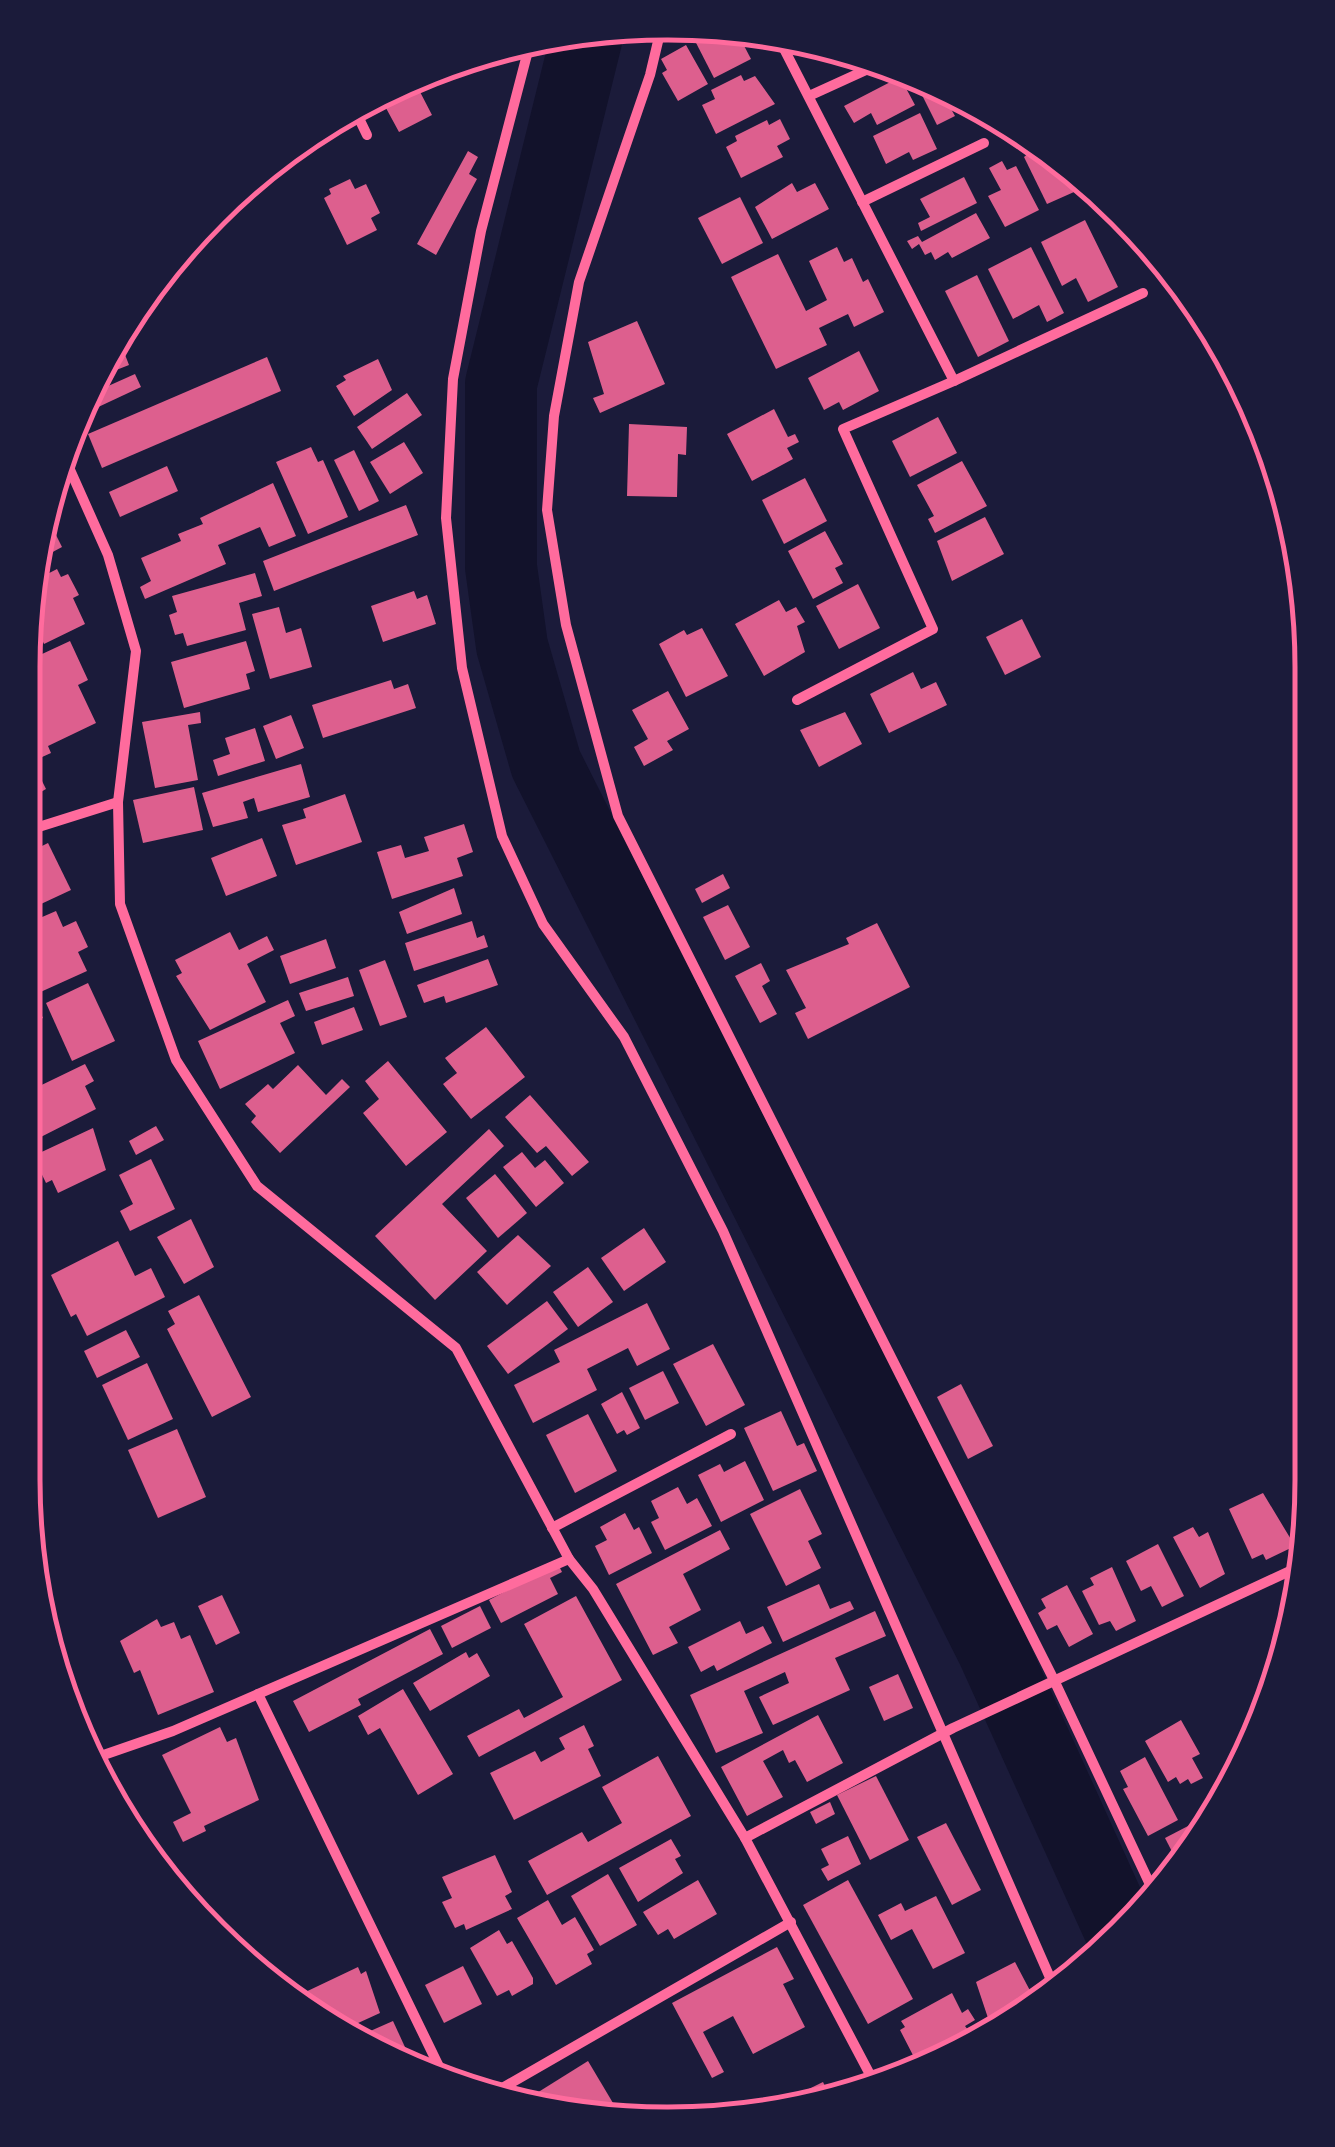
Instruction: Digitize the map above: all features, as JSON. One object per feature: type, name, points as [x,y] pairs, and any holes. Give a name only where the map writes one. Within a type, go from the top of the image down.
[{"type":"street","points":[[658,40],[579,282],[554,416],[547,510],[566,625],[618,816],[1054,1680],[1149,1881]]},
{"type":"street","points":[[785,51],[954,381]]},
{"type":"street","points":[[527,56],[482,231],[453,378],[446,518],[462,668],[502,836],[543,924],[624,1037],[723,1231],[948,1730],[1050,1976]]},
{"type":"street","points":[[808,96],[863,71]]},
{"type":"street","points":[[361,120],[367,134]]},
{"type":"street","points":[[862,202],[984,143]]},
{"type":"street","points":[[797,700],[932,629],[842,429],[1143,293]]},
{"type":"street","points":[[71,472],[108,556],[136,651],[118,802],[120,904],[176,1060],[258,1186],[456,1348],[569,1559],[593,1589],[745,1838],[870,2074]]},
{"type":"street","points":[[40,827],[118,802]]},
{"type":"street","points":[[552,1528],[732,1434]]},
{"type":"street","points":[[104,1754],[258,1694],[569,1559]]},
{"type":"street","points":[[745,1838],[948,1730],[1288,1572]]},
{"type":"street","points":[[258,1694],[437,2063]]},
{"type":"street","points":[[505,2086],[790,1922]]},
{"type":"building","points":[[695,41],[743,44],[751,59],[714,78]]},
{"type":"building","points":[[686,45],[708,84],[678,101],[662,73],[667,70],[661,59]]},
{"type":"building","points":[[741,75],[744,81],[755,76],[775,104],[716,134],[702,105],[715,99],[711,90]]},
{"type":"building","points":[[891,82],[905,87],[915,105],[877,125],[871,113],[854,123],[844,106]]},
{"type":"building","points":[[420,91],[432,115],[399,132],[386,107]]},
{"type":"building","points":[[922,94],[950,108],[955,116],[937,125]]},
{"type":"building","points":[[920,113],[937,149],[913,160],[909,152],[886,164],[873,136]]},
{"type":"building","points":[[780,119],[790,139],[777,146],[783,157],[741,178],[726,147],[737,141],[735,136],[767,120],[769,125]]},
{"type":"building","points":[[468,151],[478,157],[469,174],[477,179],[436,255],[417,244]]},
{"type":"building","points":[[1027,154],[1074,192],[1047,204],[1024,157]]},
{"type":"building","points":[[1002,161],[1007,170],[1016,166],[1039,210],[1005,227],[988,196],[1001,190],[989,168]]},
{"type":"building","points":[[964,177],[977,203],[921,231],[918,223],[930,217],[920,199]]},
{"type":"building","points":[[350,179],[355,189],[366,184],[380,213],[371,218],[377,230],[347,245],[324,198],[331,194],[329,189]]},
{"type":"building","points":[[792,183],[797,192],[815,183],[829,209],[772,239],[755,207]]},
{"type":"building","points":[[740,197],[763,243],[722,264],[698,218]]},
{"type":"building","points":[[976,213],[990,238],[952,258],[948,252],[935,260],[931,252],[925,255],[919,244],[912,249],[907,241],[918,236],[922,242]]},
{"type":"building","points":[[1085,220],[1118,287],[1088,302],[1076,278],[1062,286],[1041,242]]},
{"type":"building","points":[[837,247],[844,262],[852,258],[863,282],[868,279],[884,312],[854,327],[848,314],[819,328],[827,345],[776,369],[731,277],[778,254],[806,311],[827,300],[809,261]]},
{"type":"building","points":[[1031,247],[1064,313],[1047,322],[1039,305],[1013,319],[988,269]]},
{"type":"building","points":[[977,275],[1009,341],[978,357],[945,291]]},
{"type":"building","points":[[637,321],[665,384],[600,413],[593,398],[604,394],[588,342]]},
{"type":"building","points":[[859,351],[879,391],[843,410],[839,402],[824,410],[808,378]]},
{"type":"building","points":[[124,353],[129,365],[115,370]]},
{"type":"building","points":[[267,357],[281,391],[102,468],[88,434]]},
{"type":"building","points":[[378,359],[392,390],[354,416],[336,386],[346,380],[343,376]]},
{"type":"building","points":[[135,374],[141,387],[97,408],[107,387]]},
{"type":"building","points":[[407,393],[422,415],[372,449],[357,427]]},
{"type":"building","points":[[774,409],[788,437],[795,434],[799,442],[787,448],[793,459],[752,481],[727,434]]},
{"type":"building","points":[[938,417],[957,453],[910,477],[892,441]]},
{"type":"building","points":[[629,424],[687,427],[686,455],[678,454],[677,497],[627,496]]},
{"type":"building","points":[[404,442],[423,473],[390,494],[370,462]]},
{"type":"building","points":[[311,447],[318,462],[323,460],[348,517],[308,534],[276,462]]},
{"type":"building","points":[[354,450],[379,501],[359,511],[334,460]]},
{"type":"building","points":[[962,461],[987,506],[935,533],[928,519],[934,516],[917,485]]},
{"type":"building","points":[[167,466],[178,491],[120,517],[109,492]]},
{"type":"building","points":[[805,478],[827,521],[784,544],[762,500]]},
{"type":"building","points":[[273,483],[296,536],[269,547],[260,527],[218,545],[226,564],[145,599],[140,587],[151,581],[141,558],[181,541],[178,534],[203,524],[200,518]]},
{"type":"building","points":[[406,505],[418,535],[274,591],[263,561]]},
{"type":"building","points":[[985,517],[1004,554],[952,581],[937,541]]},
{"type":"building","points":[[825,531],[843,564],[835,568],[843,583],[813,599],[788,551]]},
{"type":"building","points":[[55,533],[62,547],[51,553]]},
{"type":"building","points":[[57,569],[61,577],[68,574],[79,595],[73,598],[85,624],[44,644],[41,626],[47,574]]},
{"type":"building","points":[[255,573],[262,596],[239,603],[246,630],[187,646],[183,633],[175,635],[169,615],[177,612],[172,596]]},
{"type":"building","points":[[858,584],[880,628],[839,649],[816,606]]},
{"type":"building","points":[[414,591],[417,599],[427,595],[436,624],[383,642],[371,606]]},
{"type":"building","points":[[779,600],[786,612],[796,607],[805,622],[797,626],[805,652],[764,676],[735,624]]},
{"type":"building","points":[[279,607],[286,633],[301,628],[312,667],[270,679],[252,614]]},
{"type":"building","points":[[1022,619],[1041,657],[1005,675],[986,637]]},
{"type":"building","points":[[702,628],[728,676],[686,697],[659,644],[684,630],[687,635]]},
{"type":"building","points":[[70,641],[88,680],[78,685],[96,723],[48,746],[51,753],[40,758],[40,668],[40,655]]},
{"type":"building","points":[[246,641],[255,671],[246,674],[250,689],[184,708],[171,662]]},
{"type":"building","points":[[913,672],[921,689],[936,682],[947,705],[889,733],[870,694]]},
{"type":"building","points":[[391,680],[394,689],[408,684],[416,708],[323,738],[312,705]]},
{"type":"building","points":[[668,691],[689,729],[667,741],[673,750],[644,766],[634,747],[648,739],[632,710]]},
{"type":"building","points":[[200,712],[201,723],[188,725],[198,780],[155,788],[142,722]]},
{"type":"building","points":[[845,712],[862,744],[819,767],[800,730]]},
{"type":"building","points":[[291,715],[304,748],[276,759],[263,726]]},
{"type":"building","points":[[255,728],[265,761],[218,776],[213,760],[230,754],[225,738]]},
{"type":"building","points":[[301,764],[310,797],[258,812],[254,798],[243,802],[248,818],[213,827],[202,793]]},
{"type":"building","points":[[194,787],[203,830],[143,843],[133,800]]},
{"type":"building","points":[[345,794],[362,842],[296,865],[282,825],[306,818],[303,809]]},
{"type":"building","points":[[464,824],[473,852],[457,858],[463,876],[392,899],[377,852],[401,845],[405,858],[429,851],[424,837]]},
{"type":"building","points":[[262,838],[277,876],[226,896],[211,858]]},
{"type":"building","points":[[48,843],[71,890],[40,904],[40,847]]},
{"type":"building","points":[[723,874],[730,888],[702,903],[695,889]]},
{"type":"building","points":[[454,888],[462,914],[407,934],[399,912]]},
{"type":"building","points":[[728,905],[750,947],[725,960],[703,917]]},
{"type":"building","points":[[56,911],[63,927],[76,921],[88,947],[78,952],[87,971],[40,992],[40,918]]},
{"type":"building","points":[[472,921],[477,938],[484,935],[488,947],[414,971],[405,943]]},
{"type":"building","points":[[877,923],[910,987],[808,1039],[795,1013],[806,1008],[786,970],[849,944],[846,938]]},
{"type":"building","points":[[230,932],[239,950],[267,936],[274,950],[247,964],[266,1002],[210,1030],[176,976],[182,973],[175,960]]},
{"type":"building","points":[[326,939],[336,968],[290,984],[280,956]]},
{"type":"building","points":[[488,959],[498,985],[446,1003],[444,996],[424,1003],[417,985]]},
{"type":"building","points":[[385,960],[407,1017],[380,1026],[359,970]]},
{"type":"building","points":[[761,963],[770,981],[762,986],[777,1014],[760,1023],[735,976]]},
{"type":"building","points":[[348,977],[354,996],[306,1011],[299,993]]},
{"type":"building","points":[[88,983],[115,1041],[72,1061],[46,1003]]},
{"type":"building","points":[[288,1000],[295,1016],[280,1023],[295,1053],[220,1089],[198,1041]]},
{"type":"building","points":[[354,1007],[363,1030],[322,1045],[314,1022]]},
{"type":"building","points":[[486,1027],[525,1077],[471,1119],[443,1084],[457,1073],[445,1058]]},
{"type":"building","points":[[388,1061],[447,1132],[406,1166],[363,1113],[379,1099],[365,1081]]},
{"type":"building","points":[[85,1064],[94,1081],[85,1086],[96,1109],[40,1137],[40,1086]]},
{"type":"building","points":[[298,1065],[326,1095],[342,1079],[350,1087],[280,1153],[251,1122],[256,1116],[245,1104],[268,1084],[273,1089]]},
{"type":"building","points":[[530,1095],[589,1162],[572,1176],[546,1146],[537,1153],[505,1117]]},
{"type":"building","points":[[156,1126],[164,1140],[136,1155],[129,1141]]},
{"type":"building","points":[[93,1128],[106,1170],[58,1193],[52,1180],[46,1183],[40,1171],[40,1153]]},
{"type":"building","points":[[489,1129],[504,1146],[442,1204],[487,1251],[435,1300],[375,1236]]},
{"type":"building","points":[[522,1152],[535,1168],[545,1160],[564,1183],[536,1207],[503,1167]]},
{"type":"building","points":[[151,1159],[175,1209],[130,1231],[120,1211],[133,1204],[119,1175]]},
{"type":"building","points":[[495,1174],[527,1213],[498,1238],[466,1198]]},
{"type":"building","points":[[191,1219],[214,1267],[184,1284],[157,1237]]},
{"type":"building","points":[[644,1228],[666,1262],[624,1291],[601,1258]]},
{"type":"building","points":[[518,1235],[551,1266],[507,1305],[477,1272]]},
{"type":"building","points":[[118,1241],[135,1276],[151,1268],[165,1297],[87,1336],[76,1314],[71,1317],[51,1275]]},
{"type":"building","points":[[588,1267],[613,1302],[578,1327],[553,1292]]},
{"type":"building","points":[[199,1295],[251,1397],[212,1417],[167,1329],[175,1324],[168,1311]]},
{"type":"building","points":[[547,1301],[568,1329],[508,1374],[487,1346]]},
{"type":"building","points":[[647,1303],[670,1349],[637,1366],[628,1348],[587,1369],[597,1390],[533,1423],[514,1385],[560,1362],[554,1350]]},
{"type":"building","points":[[126,1330],[140,1357],[97,1378],[84,1351]]},
{"type":"building","points":[[713,1344],[745,1405],[706,1426],[673,1364]]},
{"type":"building","points":[[147,1363],[173,1419],[128,1440],[102,1385]]},
{"type":"building","points":[[663,1371],[679,1403],[645,1420],[629,1388]]},
{"type":"building","points":[[961,1384],[993,1446],[968,1459],[937,1397]]},
{"type":"building","points":[[622,1392],[640,1428],[627,1435],[624,1430],[617,1434],[601,1404]]},
{"type":"building","points":[[781,1411],[797,1446],[804,1443],[817,1471],[773,1491],[744,1428]]},
{"type":"building","points":[[588,1414],[617,1471],[575,1493],[546,1435]]},
{"type":"building","points":[[177,1429],[206,1497],[158,1518],[128,1450]]},
{"type":"building","points":[[745,1461],[764,1500],[721,1522],[698,1475],[720,1464],[724,1472]]},
{"type":"building","points":[[678,1487],[687,1504],[697,1498],[712,1526],[665,1550],[651,1522],[659,1518],[651,1501]]},
{"type":"building","points":[[800,1489],[822,1534],[808,1541],[821,1568],[786,1586],[750,1514]]},
{"type":"building","points":[[1263,1493],[1292,1541],[1291,1548],[1266,1560],[1263,1554],[1252,1559],[1229,1509]]},
{"type":"building","points":[[625,1513],[634,1530],[639,1527],[652,1553],[609,1575],[595,1546],[607,1540],[600,1527]]},
{"type":"building","points":[[1193,1527],[1199,1537],[1208,1532],[1225,1574],[1200,1588],[1173,1537]]},
{"type":"building","points":[[720,1530],[730,1549],[683,1574],[701,1610],[669,1627],[678,1643],[653,1655],[616,1584]]},
{"type":"building","points":[[1158,1544],[1184,1596],[1162,1607],[1151,1586],[1141,1591],[1126,1561]]},
{"type":"building","points":[[558,1564],[562,1572],[550,1578],[558,1594],[501,1623],[489,1600]]},
{"type":"building","points":[[1112,1567],[1136,1621],[1116,1631],[1110,1621],[1099,1625],[1082,1591],[1094,1585],[1090,1578]]},
{"type":"building","points":[[819,1584],[830,1609],[850,1601],[854,1609],[783,1642],[767,1607]]},
{"type":"building","points":[[1067,1585],[1093,1634],[1069,1647],[1057,1625],[1047,1630],[1038,1613],[1046,1608],[1041,1599]]},
{"type":"building","points":[[222,1595],[240,1633],[216,1645],[198,1606]]},
{"type":"building","points":[[576,1596],[622,1680],[479,1757],[467,1736],[519,1709],[524,1718],[563,1697],[524,1624]]},
{"type":"building","points":[[480,1606],[491,1628],[452,1648],[441,1626]]},
{"type":"building","points":[[875,1611],[886,1636],[835,1658],[850,1690],[773,1725],[759,1697],[789,1683],[785,1672],[744,1691],[763,1733],[716,1753],[690,1695]]},
{"type":"building","points":[[157,1619],[161,1627],[174,1622],[181,1639],[190,1635],[214,1692],[158,1715],[140,1670],[134,1673],[120,1641]]},
{"type":"building","points":[[740,1621],[746,1634],[763,1626],[772,1643],[717,1671],[714,1665],[701,1672],[688,1647]]},
{"type":"building","points":[[430,1629],[443,1654],[358,1699],[361,1705],[309,1732],[293,1701]]},
{"type":"building","points":[[466,1652],[469,1658],[477,1653],[490,1676],[430,1711],[413,1683]]},
{"type":"building","points":[[898,1674],[913,1708],[884,1721],[869,1687]]},
{"type":"building","points":[[403,1689],[453,1774],[418,1795],[380,1728],[368,1735],[358,1716]]},
{"type":"building","points":[[818,1715],[843,1763],[807,1782],[795,1760],[789,1763],[783,1750],[763,1761],[783,1797],[747,1816],[721,1767]]},
{"type":"building","points":[[1181,1720],[1200,1754],[1192,1758],[1203,1778],[1191,1784],[1188,1779],[1180,1784],[1176,1777],[1168,1782],[1145,1741]]},
{"type":"building","points":[[584,1725],[594,1746],[588,1749],[601,1776],[514,1820],[490,1773],[535,1751],[541,1762],[565,1749],[559,1738]]},
{"type":"building","points":[[220,1727],[227,1742],[236,1738],[259,1800],[204,1826],[206,1831],[183,1842],[173,1822],[191,1813],[162,1755]]},
{"type":"building","points":[[658,1756],[691,1816],[547,1895],[528,1861],[582,1832],[588,1842],[622,1823],[602,1787]]},
{"type":"building","points":[[1145,1757],[1178,1820],[1148,1836],[1123,1789],[1128,1787],[1120,1771]]},
{"type":"building","points":[[876,1776],[909,1840],[870,1860],[837,1795]]},
{"type":"building","points":[[830,1802],[835,1814],[816,1824],[810,1812]]},
{"type":"building","points":[[946,1823],[981,1890],[952,1905],[917,1837]]},
{"type":"building","points":[[1191,1824],[1172,1851],[1165,1838]]},
{"type":"building","points":[[848,1836],[861,1864],[828,1881],[821,1869],[829,1865],[821,1849]]},
{"type":"building","points":[[671,1839],[681,1856],[675,1859],[683,1873],[638,1902],[619,1868]]},
{"type":"building","points":[[495,1855],[512,1892],[505,1896],[512,1909],[466,1930],[464,1924],[455,1928],[442,1902],[452,1898],[442,1877]]},
{"type":"building","points":[[608,1874],[637,1925],[600,1946],[571,1896]]},
{"type":"building","points":[[698,1880],[717,1914],[674,1939],[668,1929],[658,1935],[643,1912]]},
{"type":"building","points":[[848,1880],[913,1999],[868,2024],[803,1905]]},
{"type":"building","points":[[936,1896],[965,1953],[933,1969],[912,1929],[891,1940],[878,1915],[901,1903],[905,1911]]},
{"type":"building","points":[[548,1900],[562,1925],[575,1917],[594,1950],[587,1954],[592,1964],[556,1985],[517,1918]]},
{"type":"building","points":[[499,1930],[507,1944],[512,1941],[533,1978],[533,1984],[512,1996],[509,1990],[497,1996],[470,1948]]},
{"type":"building","points":[[777,1947],[794,1979],[783,1984],[805,2027],[753,2054],[733,2016],[703,2032],[724,2072],[712,2078],[672,2003]]},
{"type":"building","points":[[1015,1962],[1030,1991],[988,2018],[976,1982]]},
{"type":"building","points":[[463,1966],[482,2004],[444,2023],[425,1985]]},
{"type":"building","points":[[358,1967],[361,1974],[366,1971],[380,2013],[356,2024],[306,1992]]},
{"type":"building","points":[[952,1993],[962,2013],[968,2009],[975,2020],[965,2026],[968,2030],[914,2056],[900,2030],[905,2027],[901,2021]]},
{"type":"building","points":[[393,2021],[406,2049],[390,2042],[370,2031]]},
{"type":"building","points":[[588,2061],[613,2103],[586,2102],[537,2093]]},
{"type":"building","points":[[823,2082],[825,2087],[802,2092]]},
{"type":"waterway","points":[[585,45],[501,384],[501,567],[512,646],[546,764],[992,1648],[1115,1919]]}]
